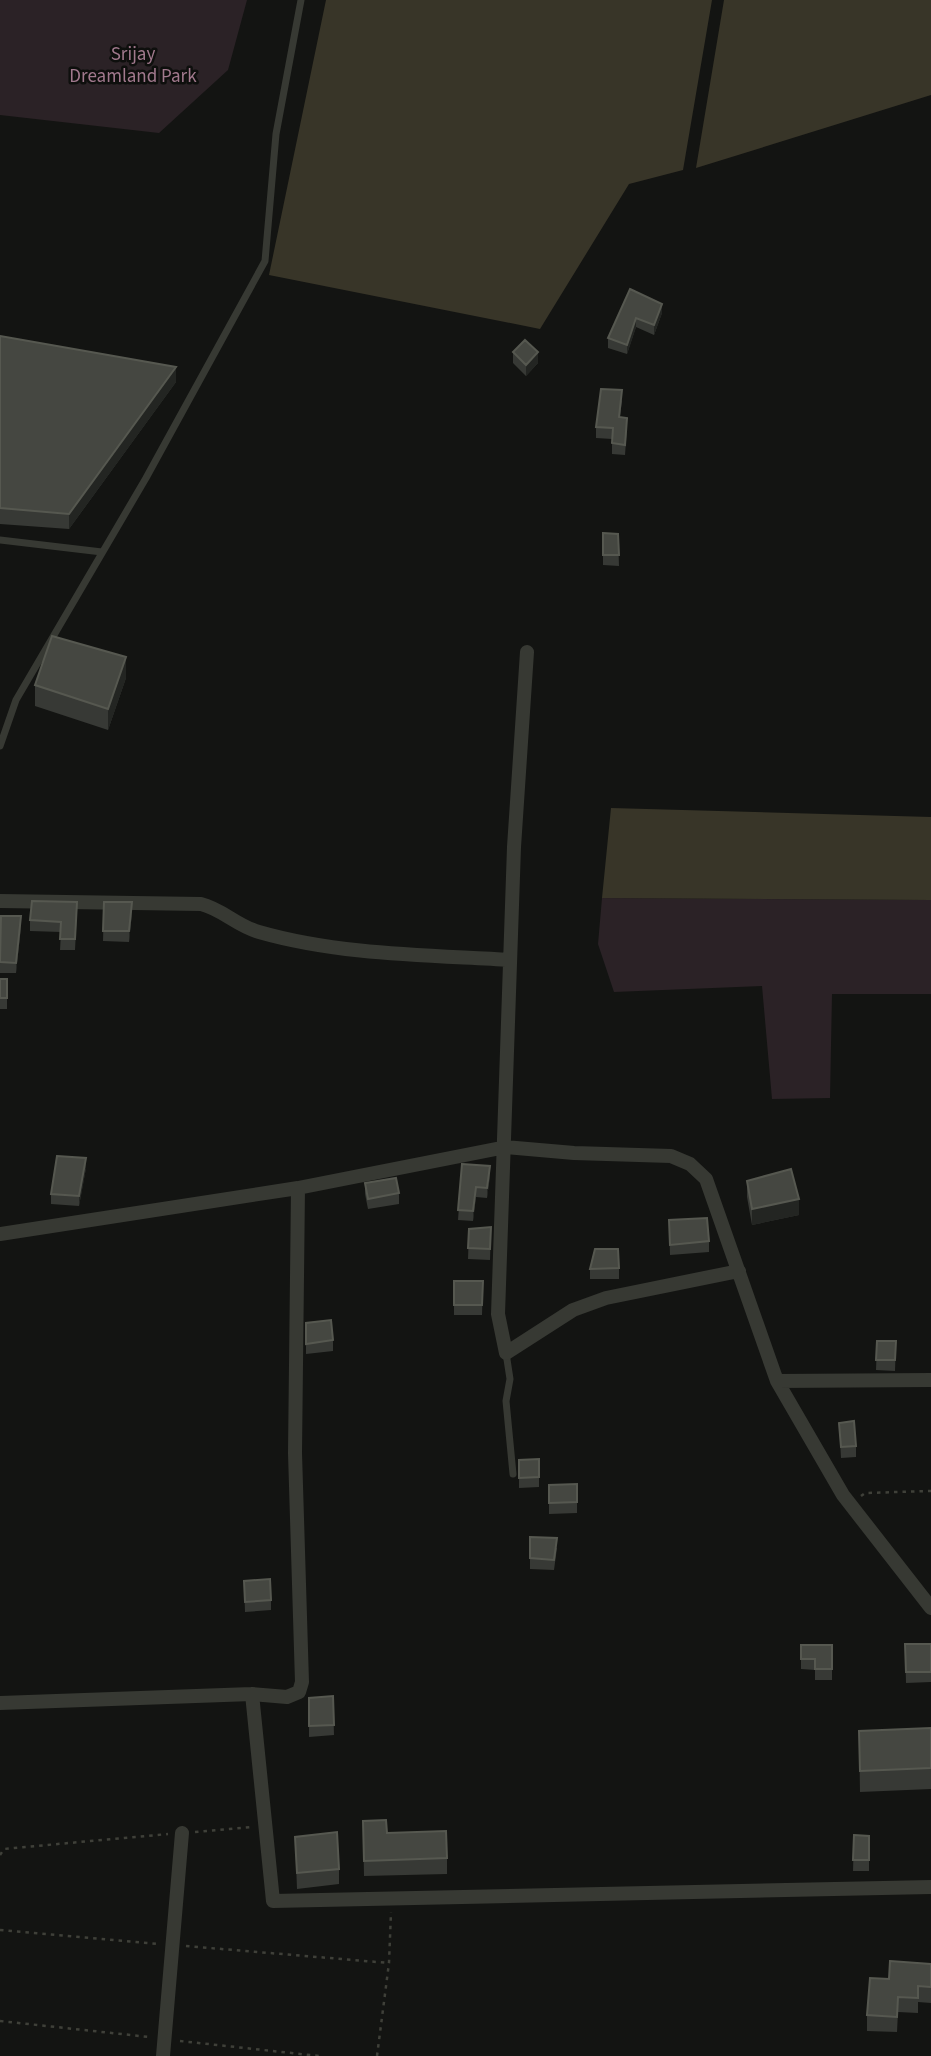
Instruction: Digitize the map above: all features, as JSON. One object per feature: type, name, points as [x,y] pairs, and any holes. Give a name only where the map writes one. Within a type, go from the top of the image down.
[{"type":"street","points":[[527,652],[510,960],[506,1147],[498,1314],[506,1353],[573,1310],[606,1298],[739,1271]]},
{"type":"street","points":[[0,901],[201,904],[214,907],[229,919],[258,932],[363,951],[510,960]]},
{"type":"street","points":[[0,1234],[298,1188],[506,1147],[671,1156],[690,1164],[706,1179],[777,1381],[849,1503],[931,1608]]},
{"type":"street","points":[[0,1703],[252,1694],[287,1696],[299,1692],[302,1682],[296,1452],[298,1188]]},
{"type":"street","points":[[777,1381],[931,1380]]},
{"type":"street","points":[[252,1694],[273,1901],[931,1887]]},
{"type":"street","points":[[163,2056],[182,1833]]},
{"type":"lane","points":[[0,746],[16,700],[265,261],[276,134],[301,0]]},
{"type":"lane","points":[[0,540],[102,552]]},
{"type":"lane","points":[[506,1353],[510,1379],[506,1401],[513,1474]]},
{"type":"path","points":[[849,1503],[865,1493],[931,1491]]},
{"type":"path","points":[[0,1855],[4,1849],[265,1825]]},
{"type":"path","points":[[377,2056],[389,1963],[392,1898]]},
{"type":"path","points":[[0,1930],[389,1963]]},
{"type":"green space","name":"Srijay Dreamland Park","points":[[0,0],[247,0],[228,70],[159,133],[0,115]]},
{"type":"green space","points":[[602,898],[931,900],[931,994],[832,994],[830,1098],[772,1099],[762,986],[614,992],[598,944]]},
{"type":"shaded area","points":[[326,0],[712,0],[683,170],[629,184],[540,329],[269,275]]},
{"type":"shaded area","points":[[724,0],[931,0],[931,95],[696,168]]},
{"type":"shaded area","points":[[611,808],[931,817],[931,900],[602,898]]},
{"type":"building","points":[[630,289],[662,304],[654,325],[636,318],[627,345],[608,338]]},
{"type":"building","points":[[0,336],[176,367],[69,514],[0,508]]},
{"type":"building","points":[[525,340],[538,352],[526,365],[513,352]]},
{"type":"building","points":[[601,389],[622,390],[619,417],[627,418],[625,445],[612,443],[613,428],[596,427]]},
{"type":"building","points":[[603,533],[618,534],[619,555],[603,555]]},
{"type":"building","points":[[52,636],[126,657],[108,709],[35,685]]},
{"type":"building","points":[[32,901],[77,902],[75,939],[60,939],[61,922],[30,920]]},
{"type":"building","points":[[104,902],[132,902],[129,931],[103,931]]},
{"type":"building","points":[[1,916],[21,916],[16,963],[0,962]]},
{"type":"building","points":[[0,979],[7,979],[7,998],[0,998]]},
{"type":"building","points":[[57,1156],[86,1158],[79,1196],[51,1194]]},
{"type":"building","points":[[462,1164],[490,1166],[487,1188],[476,1187],[473,1211],[458,1210]]},
{"type":"building","points":[[791,1169],[799,1199],[752,1209],[747,1181]]},
{"type":"building","points":[[396,1178],[399,1193],[368,1199],[365,1183]]},
{"type":"building","points":[[707,1218],[709,1241],[670,1245],[669,1220]]},
{"type":"building","points":[[491,1227],[490,1249],[468,1248],[469,1229]]},
{"type":"building","points":[[595,1249],[618,1249],[619,1268],[590,1269]]},
{"type":"building","points":[[454,1281],[483,1281],[482,1305],[454,1305]]},
{"type":"building","points":[[331,1320],[333,1340],[306,1344],[306,1323]]},
{"type":"building","points":[[877,1341],[896,1341],[895,1360],[876,1360]]},
{"type":"building","points":[[854,1421],[856,1446],[841,1447],[839,1423]]},
{"type":"building","points":[[539,1459],[539,1477],[519,1478],[519,1460]]},
{"type":"building","points":[[577,1484],[577,1502],[549,1503],[549,1485]]},
{"type":"building","points":[[530,1537],[557,1538],[554,1560],[530,1558]]},
{"type":"building","points":[[270,1579],[271,1600],[245,1602],[244,1581]]},
{"type":"building","points":[[905,1644],[931,1644],[931,1672],[906,1672]]},
{"type":"building","points":[[801,1645],[832,1645],[832,1669],[815,1669],[815,1659],[801,1659]]},
{"type":"building","points":[[333,1696],[334,1725],[309,1726],[309,1698]]},
{"type":"building","points":[[931,1728],[931,1768],[860,1771],[859,1731]]},
{"type":"building","points":[[386,1820],[387,1833],[446,1831],[447,1858],[364,1861],[363,1821]]},
{"type":"building","points":[[337,1832],[339,1869],[297,1873],[295,1837]]},
{"type":"building","points":[[854,1835],[869,1836],[869,1860],[853,1860]]},
{"type":"building","points":[[890,1961],[931,1964],[931,1987],[918,1986],[918,1998],[898,1997],[897,2017],[867,2015],[870,1978],[889,1979]]}]
